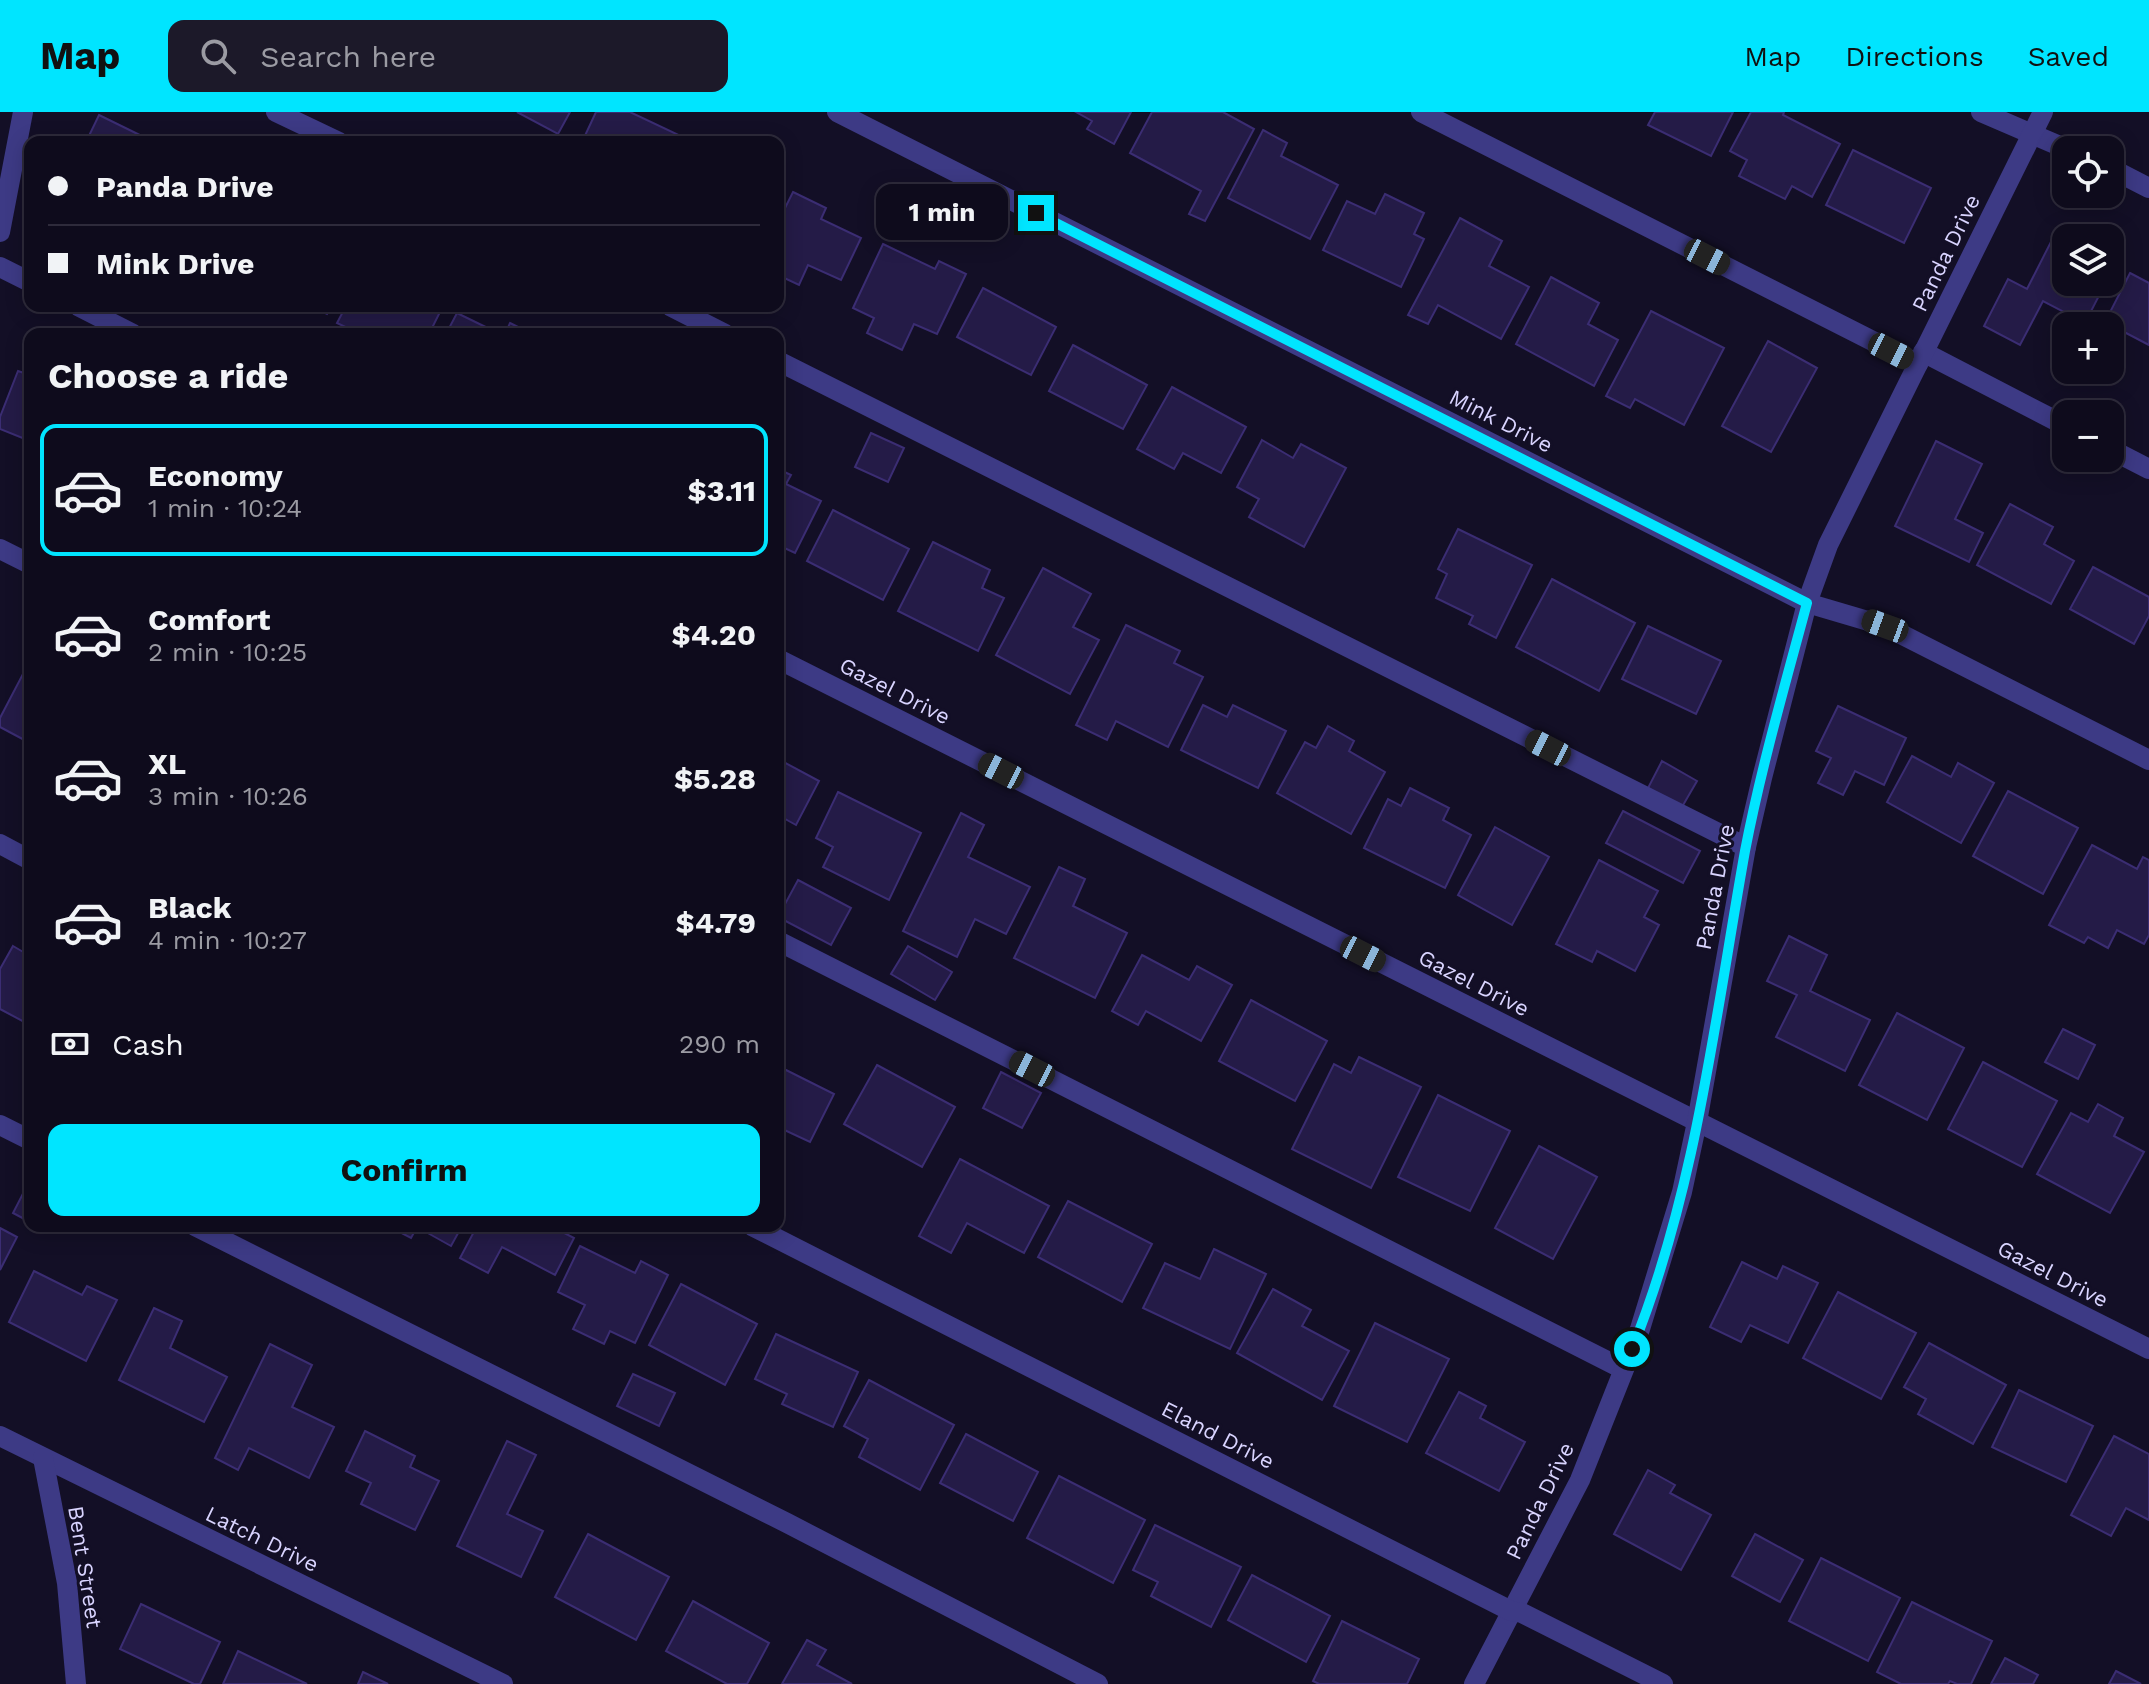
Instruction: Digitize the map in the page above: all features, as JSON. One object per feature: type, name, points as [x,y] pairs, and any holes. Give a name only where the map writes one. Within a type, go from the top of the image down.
[{"type":"street","points":[[0,232],[23,112]]},
{"type":"street","points":[[276,112],[326,136]]},
{"type":"street","name":"Mink Drive","points":[[837,112],[1807,603],[1885,626],[2149,760]]},
{"type":"street","points":[[1421,112],[2052,419]]},
{"type":"street","points":[[1981,112],[2052,142]]},
{"type":"street","name":"Panda Drive","points":[[1474,1684],[1580,1480],[1640,1329],[1682,1192],[1746,847],[1807,603],[1828,545],[2043,112]]},
{"type":"street","points":[[2124,175],[2149,188]]},
{"type":"street","points":[[0,267],[24,279]]},
{"type":"street","points":[[90,312],[121,328]]},
{"type":"street","points":[[682,312],[713,328]]},
{"type":"street","points":[[784,364],[1746,847]]},
{"type":"street","points":[[2124,456],[2149,469]]},
{"type":"street","points":[[0,549],[24,561]]},
{"type":"street","name":"Gazel Drive","points":[[784,662],[2149,1349]]},
{"type":"street","points":[[0,844],[24,857]]},
{"type":"street","points":[[784,944],[1623,1369]]},
{"type":"street","points":[[0,1125],[24,1137]]},
{"type":"street","points":[[207,1232],[787,1523],[1098,1684]]},
{"type":"street","name":"Eland Drive","points":[[764,1232],[1511,1611],[1522,1613],[1663,1684]]},
{"type":"street","name":"Latch Drive","points":[[0,1436],[503,1684]]},
{"type":"street","name":"Bent Street","points":[[43,1458],[67,1583],[76,1684]]},
{"type":"building","points":[[517,112],[570,112],[558,134]]},
{"type":"building","points":[[596,112],[630,112],[681,136],[585,136]]},
{"type":"building","points":[[1076,112],[1131,112],[1114,144],[1087,129],[1092,121]]},
{"type":"building","points":[[1152,112],[1223,112],[1254,129],[1205,221],[1189,214],[1201,191],[1130,153]]},
{"type":"building","points":[[1655,112],[1733,112],[1711,156],[1648,125]]},
{"type":"building","points":[[1751,112],[1784,112],[1783,115],[1840,144],[1812,197],[1792,186],[1785,199],[1739,176],[1747,160],[1730,151]]},
{"type":"building","points":[[99,115],[142,136],[89,136]]},
{"type":"building","points":[[1263,130],[1287,143],[1281,156],[1338,185],[1310,239],[1228,198]]},
{"type":"building","points":[[1853,150],[1931,188],[1904,243],[1826,205]]},
{"type":"building","points":[[793,192],[826,208],[821,219],[861,238],[841,280],[808,265],[799,285],[784,278],[784,210]]},
{"type":"building","points":[[1385,194],[1424,213],[1414,234],[1424,239],[1401,287],[1323,250],[1347,201],[1375,214]]},
{"type":"building","points":[[1460,218],[1502,241],[1489,266],[1529,287],[1501,339],[1438,305],[1428,324],[1408,315]]},
{"type":"building","points":[[2052,240],[2052,296],[2099,296],[2091,312],[2064,312],[2043,301],[2020,345],[1984,326],[2008,279],[2027,289]]},
{"type":"building","points":[[883,244],[935,269],[939,261],[966,274],[937,334],[914,324],[902,350],[867,333],[874,318],[853,308]]},
{"type":"building","points":[[2130,273],[2149,283],[2149,345],[2124,332],[2124,312],[2110,312],[2118,296],[2124,296],[2124,285]]},
{"type":"building","points":[[1551,277],[1599,303],[1588,324],[1618,340],[1594,386],[1516,344]]},
{"type":"building","points":[[983,288],[1056,327],[1031,375],[957,337]]},
{"type":"building","points":[[1651,311],[1724,348],[1684,425],[1635,399],[1630,408],[1606,396]]},
{"type":"building","points":[[343,312],[440,312],[432,328],[347,328],[337,323]]},
{"type":"building","points":[[457,313],[488,328],[449,328]]},
{"type":"building","points":[[1768,341],[1817,368],[1771,452],[1722,426]]},
{"type":"building","points":[[1073,345],[1147,385],[1123,429],[1049,391]]},
{"type":"building","points":[[18,371],[24,373],[24,439],[0,429],[0,417]]},
{"type":"building","points":[[1172,387],[1246,427],[1221,473],[1183,453],[1174,469],[1137,449]]},
{"type":"building","points":[[871,433],[904,448],[888,482],[855,467]]},
{"type":"building","points":[[1262,440],[1293,458],[1301,444],[1346,468],[1304,547],[1249,517],[1259,499],[1237,487]]},
{"type":"building","points":[[1936,441],[1982,464],[1955,519],[1983,533],[1969,562],[1895,526]]},
{"type":"building","points":[[784,472],[791,475],[786,484],[821,501],[795,553],[784,548]]},
{"type":"building","points":[[2010,504],[2053,527],[2044,544],[2074,561],[2051,604],[1977,565]]},
{"type":"building","points":[[833,510],[909,549],[883,600],[807,561]]},
{"type":"building","points":[[1458,529],[1532,565],[1496,638],[1469,624],[1473,616],[1436,598],[1447,574],[1438,569]]},
{"type":"building","points":[[933,542],[990,570],[982,588],[1004,598],[978,651],[898,611]]},
{"type":"building","points":[[2093,567],[2149,597],[2149,616],[2134,644],[2070,609]]},
{"type":"building","points":[[1043,568],[1091,594],[1073,627],[1099,640],[1070,694],[996,655]]},
{"type":"building","points":[[1552,579],[1635,623],[1599,691],[1516,647]]},
{"type":"building","points":[[1126,625],[1180,651],[1174,663],[1203,677],[1168,747],[1116,721],[1107,740],[1076,725]]},
{"type":"building","points":[[1648,626],[1721,661],[1696,714],[1622,679]]},
{"type":"building","points":[[24,672],[24,740],[0,727],[0,718]]},
{"type":"building","points":[[1203,705],[1227,717],[1233,705],[1286,731],[1258,788],[1181,750]]},
{"type":"building","points":[[1838,706],[1906,738],[1884,785],[1855,771],[1843,795],[1818,783],[1831,758],[1816,751]]},
{"type":"building","points":[[1328,726],[1354,741],[1349,751],[1385,772],[1351,834],[1277,793],[1305,742],[1316,748]]},
{"type":"building","points":[[1912,756],[1951,777],[1958,763],[1994,783],[1961,843],[1887,802]]},
{"type":"building","points":[[1662,761],[1697,781],[1682,807],[1648,788]]},
{"type":"building","points":[[784,762],[819,781],[796,825],[784,818]]},
{"type":"building","points":[[1410,788],[1449,808],[1443,820],[1471,835],[1445,888],[1364,848],[1388,799],[1401,806]]},
{"type":"building","points":[[2008,791],[2078,828],[2043,894],[1973,856]]},
{"type":"building","points":[[838,792],[921,833],[889,900],[823,867],[833,847],[816,838]]},
{"type":"building","points":[[1623,811],[1700,851],[1683,883],[1606,843]]},
{"type":"building","points":[[961,813],[984,825],[968,857],[1030,887],[1006,934],[975,919],[957,957],[903,931]]},
{"type":"building","points":[[1495,827],[1549,857],[1512,925],[1458,895]]},
{"type":"building","points":[[2092,845],[2137,869],[2143,857],[2149,860],[2149,935],[2144,944],[2117,930],[2108,948],[2088,937],[2084,943],[2049,925]]},
{"type":"building","points":[[1599,860],[1658,891],[1644,917],[1659,925],[1635,971],[1597,951],[1592,962],[1556,944]]},
{"type":"building","points":[[1059,867],[1085,879],[1073,906],[1127,933],[1095,998],[1014,958]]},
{"type":"building","points":[[798,880],[851,908],[831,945],[784,920],[784,906]]},
{"type":"building","points":[[1789,936],[1827,955],[1810,991],[1870,1020],[1845,1071],[1776,1037],[1797,995],[1767,981]]},
{"type":"building","points":[[13,946],[24,952],[24,1022],[0,1009],[0,969]]},
{"type":"building","points":[[908,946],[952,972],[935,1000],[891,974]]},
{"type":"building","points":[[1142,955],[1189,980],[1197,966],[1232,985],[1201,1041],[1146,1011],[1138,1025],[1112,1011]]},
{"type":"building","points":[[1251,1000],[1327,1041],[1295,1101],[1219,1061]]},
{"type":"building","points":[[1897,1013],[1964,1048],[1927,1120],[1859,1085]]},
{"type":"building","points":[[2063,1029],[2095,1045],[2078,1079],[2045,1062]]},
{"type":"building","points":[[1359,1057],[1421,1087],[1371,1188],[1292,1149],[1334,1064],[1351,1073]]},
{"type":"building","points":[[1983,1062],[2057,1101],[2022,1167],[1948,1129]]},
{"type":"building","points":[[877,1065],[955,1107],[922,1167],[844,1124]]},
{"type":"building","points":[[784,1069],[834,1094],[810,1142],[784,1130]]},
{"type":"building","points":[[1001,1072],[1041,1093],[1022,1128],[983,1108]]},
{"type":"building","points":[[1438,1095],[1510,1131],[1470,1211],[1398,1177]]},
{"type":"building","points":[[2098,1104],[2123,1118],[2114,1136],[2144,1152],[2110,1213],[2037,1174],[2071,1113],[2088,1122]]},
{"type":"building","points":[[1539,1146],[1597,1177],[1553,1259],[1495,1228]]},
{"type":"building","points":[[960,1159],[1049,1206],[1024,1253],[967,1223],[951,1253],[919,1236]]},
{"type":"building","points":[[24,1192],[24,1219],[13,1213]]},
{"type":"building","points":[[1068,1201],[1152,1244],[1122,1302],[1038,1257]]},
{"type":"building","points":[[0,1228],[17,1237],[0,1270]]},
{"type":"building","points":[[400,1232],[414,1232],[411,1238]]},
{"type":"building","points":[[426,1232],[459,1232],[451,1246]]},
{"type":"building","points":[[474,1232],[562,1232],[574,1238],[555,1275],[502,1247],[488,1273],[460,1258]]},
{"type":"building","points":[[580,1246],[635,1273],[641,1261],[668,1275],[635,1343],[610,1331],[604,1344],[573,1329],[585,1305],[558,1292]]},
{"type":"building","points":[[1214,1249],[1266,1274],[1230,1349],[1143,1308],[1165,1263],[1200,1279]]},
{"type":"building","points":[[1742,1262],[1777,1279],[1783,1266],[1818,1283],[1788,1343],[1750,1325],[1741,1342],[1710,1327]]},
{"type":"building","points":[[34,1271],[82,1295],[87,1286],[117,1300],[86,1361],[9,1322]]},
{"type":"building","points":[[681,1284],[757,1324],[725,1385],[649,1345]]},
{"type":"building","points":[[1273,1289],[1311,1310],[1302,1326],[1349,1351],[1322,1400],[1237,1353]]},
{"type":"building","points":[[1838,1292],[1916,1333],[1881,1399],[1803,1358]]},
{"type":"building","points":[[154,1308],[182,1321],[170,1348],[227,1377],[204,1422],[119,1380]]},
{"type":"building","points":[[1375,1323],[1449,1359],[1407,1442],[1334,1406]]},
{"type":"building","points":[[776,1334],[858,1372],[833,1427],[782,1404],[787,1394],[755,1379]]},
{"type":"building","points":[[1929,1343],[2006,1385],[1973,1444],[1918,1414],[1926,1399],[1904,1387]]},
{"type":"building","points":[[270,1344],[312,1365],[292,1407],[334,1427],[309,1478],[249,1448],[238,1470],[215,1458]]},
{"type":"building","points":[[633,1374],[675,1393],[659,1426],[617,1406]]},
{"type":"building","points":[[869,1380],[954,1425],[920,1490],[859,1457],[868,1439],[844,1426]]},
{"type":"building","points":[[2019,1390],[2093,1426],[2066,1482],[1992,1447]]},
{"type":"building","points":[[1459,1392],[1486,1406],[1480,1418],[1525,1442],[1499,1491],[1426,1453]]},
{"type":"building","points":[[365,1431],[415,1456],[410,1467],[439,1481],[415,1530],[361,1504],[371,1483],[346,1471]]},
{"type":"building","points":[[966,1434],[1038,1472],[1013,1521],[940,1483]]},
{"type":"building","points":[[2114,1436],[2149,1454],[2149,1520],[2126,1508],[2111,1536],[2071,1515]]},
{"type":"building","points":[[507,1441],[536,1455],[507,1514],[543,1531],[521,1577],[457,1546]]},
{"type":"building","points":[[1648,1470],[1675,1485],[1670,1493],[1711,1515],[1681,1570],[1614,1534]]},
{"type":"building","points":[[1059,1476],[1145,1520],[1113,1583],[1027,1538]]},
{"type":"building","points":[[1155,1525],[1241,1567],[1211,1627],[1151,1596],[1158,1582],[1133,1570]]},
{"type":"building","points":[[588,1534],[669,1577],[636,1640],[555,1597]]},
{"type":"building","points":[[1755,1534],[1803,1560],[1780,1602],[1732,1576]]},
{"type":"building","points":[[1821,1558],[1900,1598],[1868,1661],[1789,1621]]},
{"type":"building","points":[[1252,1575],[1330,1616],[1306,1662],[1228,1620]]},
{"type":"building","points":[[693,1601],[769,1643],[747,1684],[727,1684],[666,1651]]},
{"type":"building","points":[[1912,1602],[1992,1641],[1971,1684],[1950,1681],[1948,1684],[1901,1684],[1877,1672]]},
{"type":"building","points":[[141,1604],[220,1642],[200,1684],[194,1684],[120,1649]]},
{"type":"building","points":[[1342,1621],[1419,1659],[1407,1684],[1319,1684],[1313,1681]]},
{"type":"building","points":[[807,1640],[826,1650],[817,1665],[852,1684],[782,1684]]},
{"type":"building","points":[[238,1651],[307,1684],[223,1684]]},
{"type":"building","points":[[2005,1658],[2038,1675],[2033,1684],[1991,1684]]},
{"type":"building","points":[[2116,1671],[2141,1684],[2109,1684]]},
{"type":"building","points":[[363,1672],[388,1684],[358,1684]]},
{"type":"route","points":[[1036,213],[1807,603],[1746,847],[1682,1192],[1632,1349]]}]
